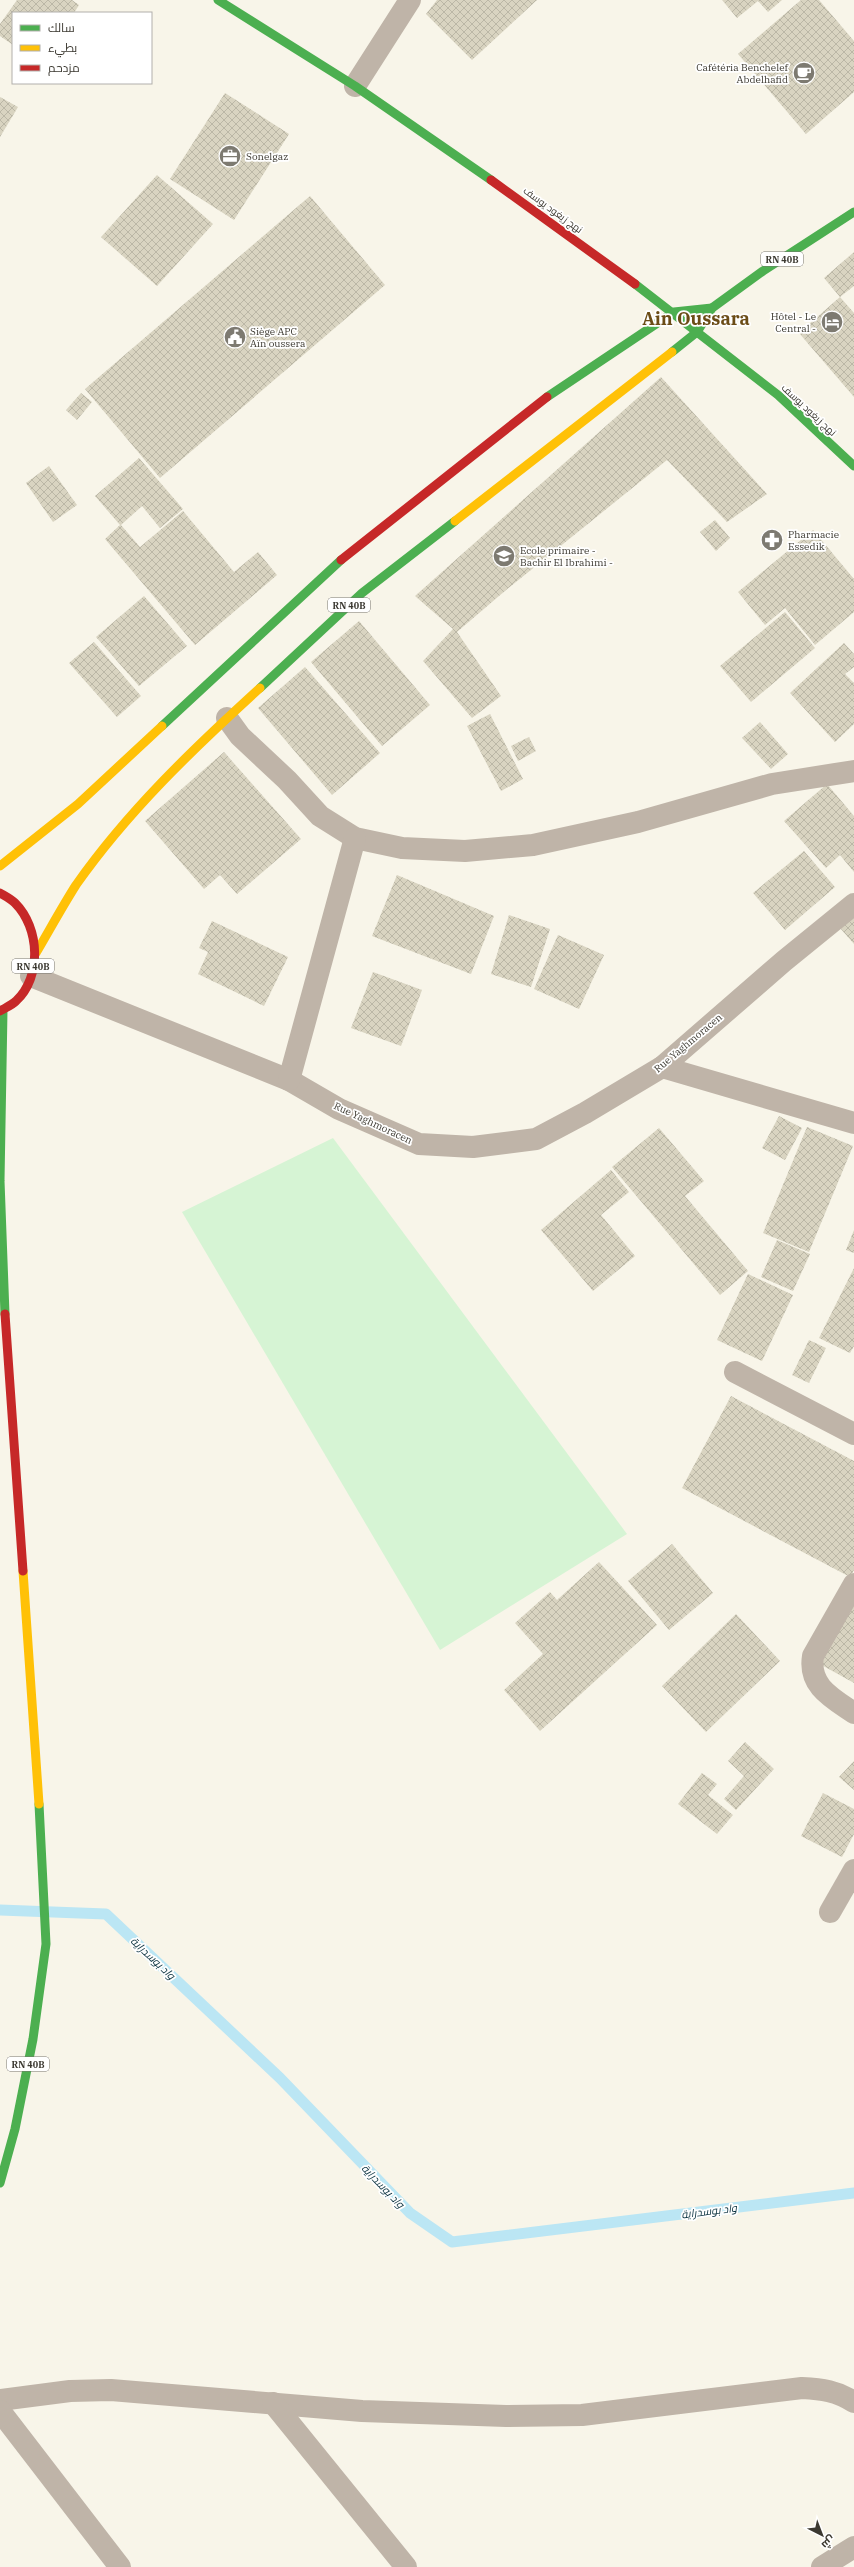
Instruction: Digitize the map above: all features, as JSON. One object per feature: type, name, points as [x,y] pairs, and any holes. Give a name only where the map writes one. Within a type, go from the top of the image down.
[{"type":"main road","name":"نهج زيغود يوسف","points":[[218,0],[355,86],[534,210],[674,312],[697,332],[778,395],[854,466]]},
{"type":"main road","name":"RN 40B","points":[[0,2183],[17,2122],[33,2038],[46,1944],[37,1761],[2,1277],[0,1181],[2,1011],[20,996],[31,976],[36,953],[76,886],[117,832],[157,786],[227,718],[362,593],[697,332],[712,308],[764,271],[854,212]]},
{"type":"main road","name":"RN 40B","points":[[0,866],[78,804],[340,561],[538,403],[674,312],[712,308]]},
{"type":"main road","name":"RN 40B","points":[[0,893],[22,911],[33,931],[36,953]]},
{"type":"street","points":[[355,86],[410,0]]},
{"type":"street","points":[[227,718],[240,736],[287,780],[320,816],[355,838],[402,848],[465,851],[533,845],[638,822],[772,784],[854,771]]},
{"type":"street","points":[[289,1080],[355,838]]},
{"type":"street","name":"Rue Yaghmoracen","points":[[31,976],[289,1080],[339,1109],[419,1144],[473,1147],[536,1139],[585,1113],[662,1067],[784,961],[854,904]]},
{"type":"street","points":[[662,1067],[854,1123]]},
{"type":"street","points":[[735,1372],[854,1434]]},
{"type":"street","points":[[854,1584],[813,1656],[811,1669],[815,1680],[825,1692],[854,1713]]},
{"type":"street","points":[[830,1912],[854,1870]]},
{"type":"street","points":[[0,2400],[70,2391],[111,2390],[370,2412],[506,2416],[582,2415],[802,2388],[823,2389],[842,2394],[854,2402]]},
{"type":"street","points":[[273,2403],[406,2567]]},
{"type":"street","points":[[0,2411],[120,2567]]},
{"type":"street","points":[[822,2567],[854,2547]]},
{"type":"green space","points":[[333,1138],[627,1534],[440,1650],[182,1212]]},
{"type":"building","points":[[17,0],[72,0],[79,5],[75,12],[12,12],[12,44],[0,36],[0,24]]},
{"type":"building","points":[[437,0],[537,0],[472,60],[426,14]]},
{"type":"building","points":[[722,0],[782,0],[768,12],[758,1],[737,18]]},
{"type":"building","name":"Cafétéria Benchelef Abdelhafid","points":[[801,0],[819,0],[854,41],[854,92],[806,134],[738,54]]},
{"type":"building","name":"Sonelgaz","points":[[225,93],[289,134],[234,220],[170,179]]},
{"type":"building","points":[[0,97],[18,107],[0,137]]},
{"type":"building","points":[[157,175],[213,224],[157,286],[101,237]]},
{"type":"building","name":"Siège APC Aïn oussera","points":[[310,196],[385,285],[160,478],[85,389]]},
{"type":"building","points":[[854,252],[854,286],[840,297],[824,278]]},
{"type":"building","points":[[840,297],[854,313],[854,397],[799,333]]},
{"type":"building","name":"Ecole primaire - Bachir El Ibrahimi -","points":[[661,377],[767,494],[727,522],[667,460],[506,590],[457,632],[501,696],[472,718],[423,661],[453,629],[415,596]]},
{"type":"building","points":[[81,393],[92,402],[77,420],[66,410]]},
{"type":"building","points":[[139,458],[183,509],[160,528],[142,506],[121,525],[140,547],[183,511],[234,572],[258,552],[277,575],[195,645],[105,539],[120,525],[95,496]]},
{"type":"building","points":[[49,466],[77,505],[53,522],[26,483]]},
{"type":"building","points":[[715,520],[730,538],[716,551],[700,532]]},
{"type":"building","points":[[813,530],[854,579],[854,612],[815,645],[785,608],[765,625],[738,592]]},
{"type":"building","points":[[144,596],[187,646],[139,686],[96,637]]},
{"type":"building","points":[[785,612],[815,648],[751,702],[720,666]]},
{"type":"building","points":[[359,621],[430,705],[382,746],[311,662]]},
{"type":"building","points":[[94,642],[141,696],[117,717],[69,663]]},
{"type":"building","points":[[844,643],[854,654],[854,667],[845,674],[854,683],[854,724],[835,742],[790,693]]},
{"type":"building","points":[[305,667],[380,753],[332,795],[258,708]]},
{"type":"building","points":[[490,714],[523,779],[501,791],[467,726]]},
{"type":"building","points":[[760,722],[788,754],[771,769],[742,738]]},
{"type":"building","points":[[529,737],[536,751],[518,761],[511,746]]},
{"type":"building","points":[[224,752],[301,839],[237,894],[220,875],[204,889],[145,821]]},
{"type":"building","points":[[827,784],[854,816],[854,872],[840,855],[826,868],[784,821]]},
{"type":"building","points":[[804,851],[835,887],[785,930],[753,893]]},
{"type":"building","points":[[397,875],[494,916],[471,974],[372,936]]},
{"type":"building","points":[[509,915],[550,929],[531,987],[491,974]]},
{"type":"building","points":[[854,915],[854,944],[840,928]]},
{"type":"building","points":[[212,921],[288,957],[264,1006],[198,974],[208,952],[199,948]]},
{"type":"building","points":[[558,935],[604,955],[579,1009],[534,989]]},
{"type":"building","points":[[373,972],[422,990],[401,1046],[351,1028]]},
{"type":"building","points":[[779,1116],[802,1128],[785,1160],[762,1148]]},
{"type":"building","points":[[807,1127],[853,1146],[809,1252],[763,1233]]},
{"type":"building","points":[[659,1128],[704,1181],[685,1196],[748,1271],[720,1295],[612,1167]]},
{"type":"building","points":[[611,1170],[629,1192],[601,1215],[635,1256],[593,1291],[541,1230]]},
{"type":"building","points":[[854,1230],[854,1253],[846,1250]]},
{"type":"building","points":[[777,1240],[810,1254],[793,1291],[761,1277]]},
{"type":"building","points":[[854,1268],[854,1346],[850,1353],[819,1338]]},
{"type":"building","points":[[748,1274],[793,1295],[762,1361],[717,1340]]},
{"type":"building","points":[[809,1340],[826,1348],[809,1383],[792,1375]]},
{"type":"building","points":[[731,1396],[854,1461],[854,1570],[850,1577],[682,1488]]},
{"type":"building","points":[[672,1544],[713,1593],[669,1630],[628,1581]]},
{"type":"building","points":[[599,1562],[657,1625],[540,1731],[504,1690],[543,1654],[515,1623],[550,1592],[557,1600]]},
{"type":"building","points":[[854,1596],[854,1683],[818,1663]]},
{"type":"building","points":[[736,1614],[780,1661],[706,1732],[662,1686]]},
{"type":"building","points":[[745,1742],[774,1769],[736,1810],[724,1799],[744,1776],[728,1761]]},
{"type":"building","points":[[854,1761],[854,1790],[839,1777]]},
{"type":"building","points":[[702,1773],[717,1784],[708,1795],[733,1815],[717,1834],[678,1804]]},
{"type":"building","points":[[823,1793],[854,1809],[854,1834],[842,1857],[801,1836]]},
{"type":"waterway","name":"واد بوسدراية","points":[[0,1910],[106,1914],[280,2078],[410,2213],[452,2242],[854,2193]]},
{"type":"traffic: fast","points":[[218,0],[355,86],[491,180]]},
{"type":"traffic: fast","points":[[672,352],[697,332],[712,308],[763,271],[854,212]]},
{"type":"traffic: fast","points":[[635,284],[778,395],[854,466]]},
{"type":"traffic: fast","points":[[547,397],[674,312],[712,308]]},
{"type":"traffic: fast","points":[[260,688],[362,593],[455,521]]},
{"type":"traffic: fast","points":[[162,726],[341,560]]},
{"type":"traffic: fast","points":[[3,1010],[0,1181],[5,1314]]},
{"type":"traffic: fast","points":[[0,2183],[15,2129],[33,2039],[46,1944],[39,1804]]},
{"type":"traffic: slow","points":[[455,521],[672,352]]},
{"type":"traffic: slow","points":[[36,953],[76,885],[117,832],[162,782],[210,734],[260,688]]},
{"type":"traffic: slow","points":[[0,866],[78,804],[162,726]]},
{"type":"traffic: slow","points":[[23,1571],[39,1804]]},
{"type":"traffic: jam","points":[[491,180],[635,284]]},
{"type":"traffic: jam","points":[[341,560],[547,397]]},
{"type":"traffic: jam","points":[[0,893],[13,902],[23,913],[29,925],[35,952],[34,966],[24,991],[14,1002],[0,1011]]},
{"type":"traffic: jam","points":[[5,1314],[23,1571]]},
{"type":"place","name":"Cafétéria Benchelef Abdelhafid","points":[[804,73]]},
{"type":"place","name":"Sonelgaz","points":[[230,156]]},
{"type":"place","name":"Hôtel - Le Central -","points":[[832,322]]},
{"type":"place","name":"Siège APC Aïn oussera","points":[[235,337]]},
{"type":"place","name":"Pharmacie Essedik","points":[[772,540]]},
{"type":"place","name":"Ecole primaire - Bachir El Ibrahimi -","points":[[504,556]]},
{"type":"district","name":"Ain Oussara","points":[[696,318]]}]
